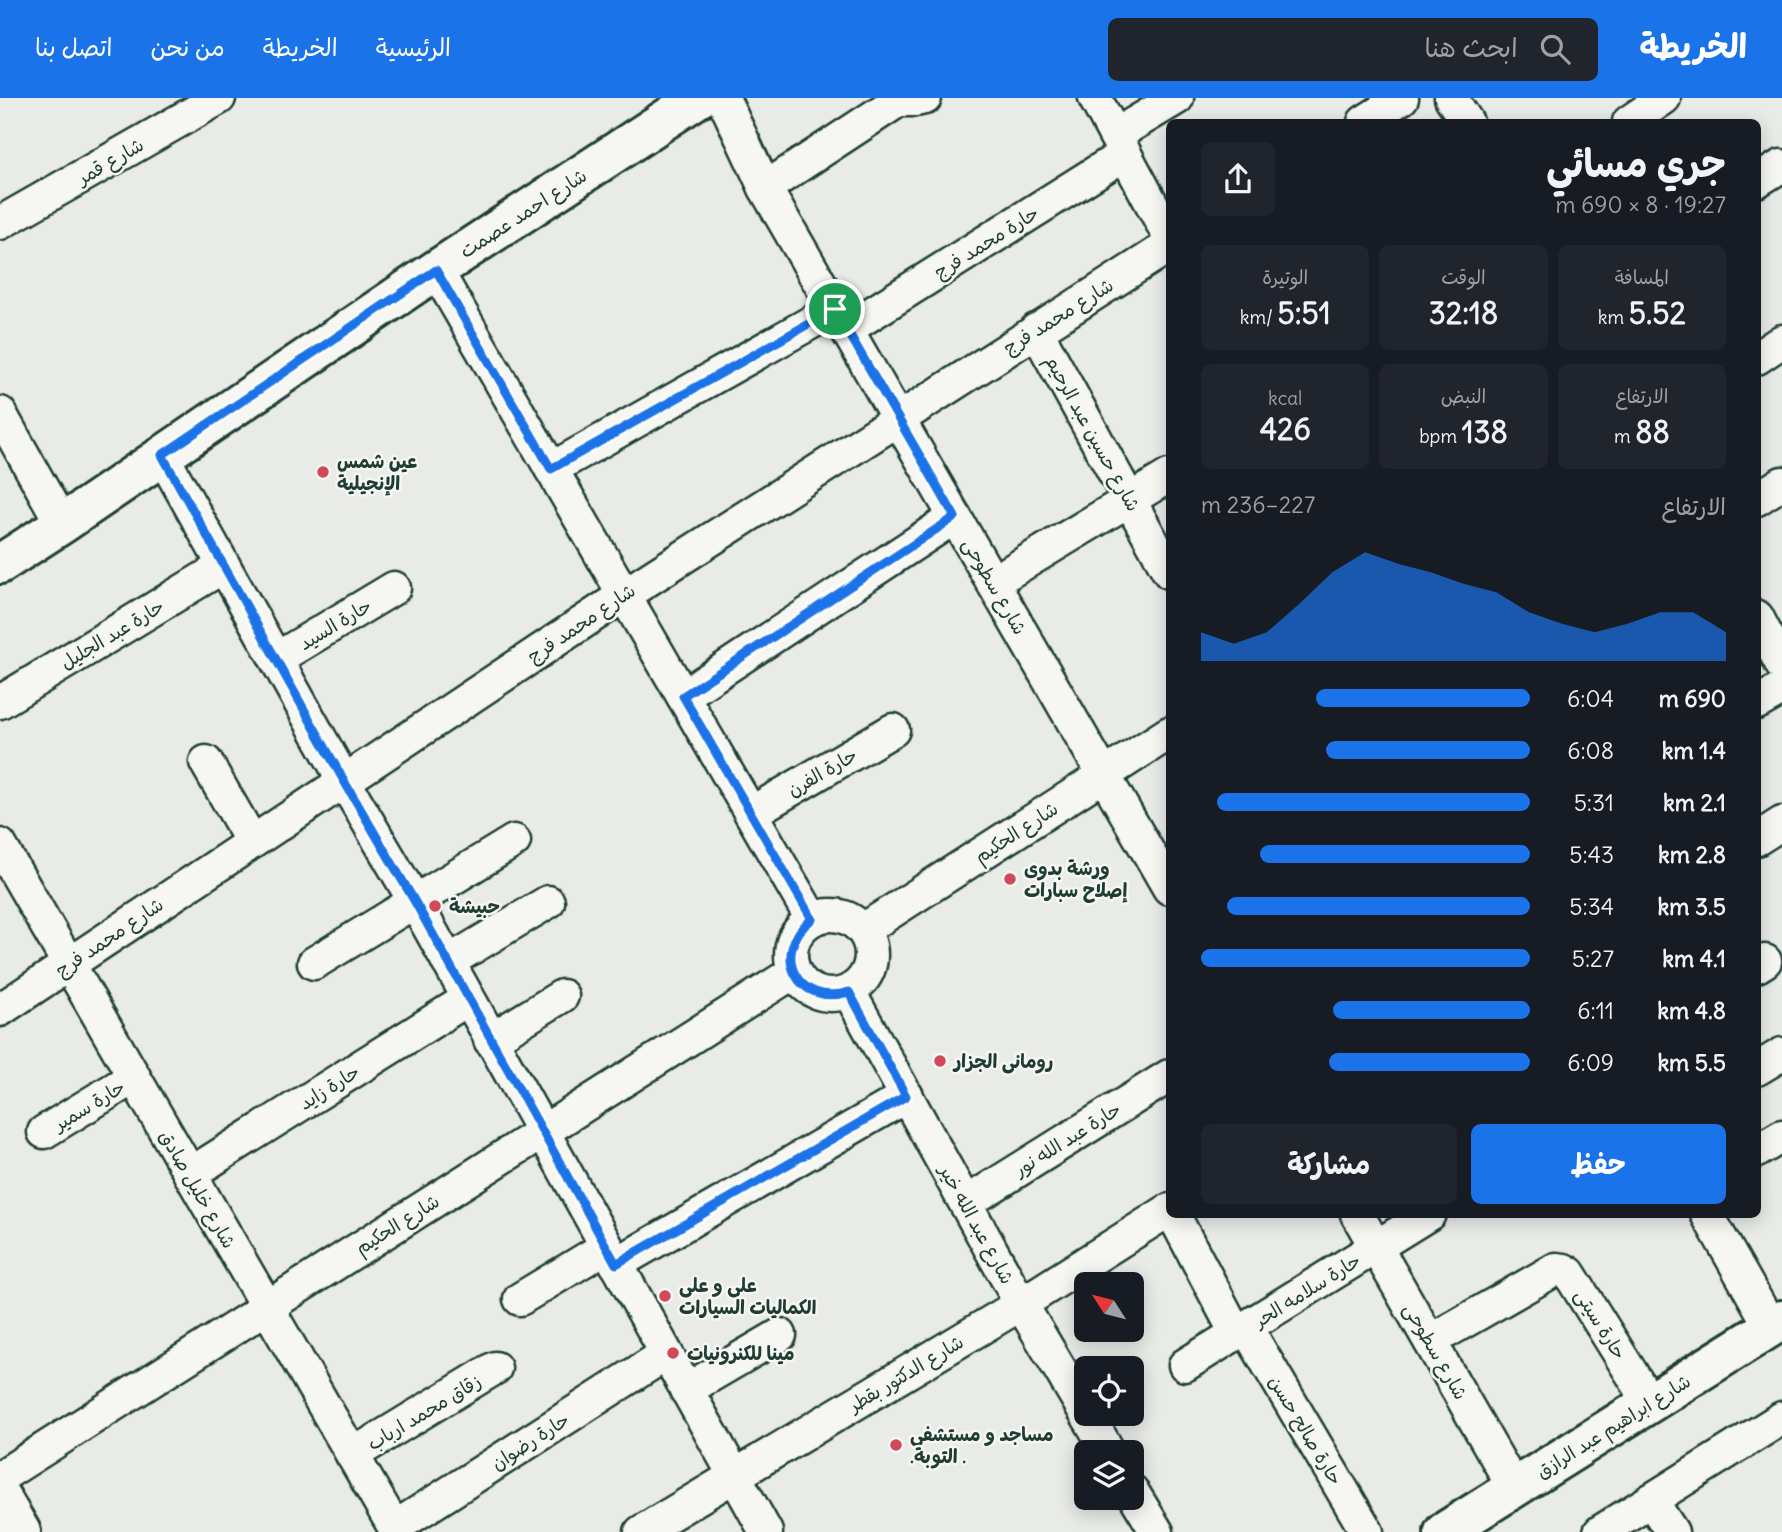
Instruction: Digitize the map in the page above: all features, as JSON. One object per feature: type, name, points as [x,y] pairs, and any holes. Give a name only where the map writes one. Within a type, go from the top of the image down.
[{"type":"main road","name":"شارع احمد عصمت","points":[[0,564],[436,270],[698,98]]},
{"type":"main road","name":"شارع ابراهيم عبد الرازق","points":[[1444,1532],[1777,1324]]},
{"type":"main road","points":[[0,1496],[21,1532]]},
{"type":"street","name":"شارع قمر","points":[[0,223],[219,98]]},
{"type":"street","name":"شارع سطوحى","points":[[723,98],[765,188],[1166,883]]},
{"type":"street","points":[[765,188],[899,100],[925,98]]},
{"type":"street","points":[[1095,98],[1166,230]]},
{"type":"street","name":"حارة محمد فرج","points":[[551,469],[841,319],[1120,145],[1177,98]]},
{"type":"street","points":[[1369,119],[1402,98]]},
{"type":"street","points":[[1451,98],[1465,119]]},
{"type":"street","points":[[1633,119],[1664,98]]},
{"type":"street","points":[[1761,178],[1781,166]]},
{"type":"street","name":"شارع محمد فرج","points":[[0,1010],[624,594],[1166,248]]},
{"type":"street","points":[[436,270],[812,919]]},
{"type":"street","name":"شارع حسين عبد الرحيم","points":[[1036,330],[1166,567]]},
{"type":"street","points":[[1761,355],[1782,341]]},
{"type":"street","points":[[0,413],[62,524]]},
{"type":"street","points":[[162,455],[766,1532]]},
{"type":"street","points":[[993,582],[1166,479]]},
{"type":"street","points":[[1761,496],[1782,483]]},
{"type":"street","points":[[683,696],[955,517]]},
{"type":"street","name":"حارة عبد الجليل","points":[[0,702],[224,566]]},
{"type":"street","name":"حارة السيد","points":[[276,659],[394,588]]},
{"type":"street","points":[[1761,625],[1782,665]]},
{"type":"street","points":[[1761,701],[1782,689]]},
{"type":"street","name":"حارة الفرن","points":[[751,813],[894,730]]},
{"type":"street","name":"شارع الحكيم","points":[[863,930],[1166,735]]},
{"type":"street","points":[[206,762],[252,842]]},
{"type":"street","points":[[1761,836],[1782,823]]},
{"type":"street","points":[[314,963],[513,841]]},
{"type":"street","name":"شارع خليل صادق","points":[[0,845],[396,1530]]},
{"type":"street","points":[[448,962],[548,902]]},
{"type":"street","points":[[834,914],[855,922],[863,930],[872,952],[866,975],[859,985],[849,992],[824,996],[802,983],[794,972],[791,948],[803,926],[812,919],[834,914]]},
{"type":"street","name":"شارع الحكيم","points":[[0,1477],[794,972]]},
{"type":"street","name":"شارع عبد الله خير","points":[[849,992],[1021,1304],[1103,1440]]},
{"type":"street","points":[[491,1040],[562,996]]},
{"type":"street","name":"حارة زايد","points":[[190,1174],[468,999]]},
{"type":"street","points":[[1761,1067],[1782,1055]]},
{"type":"street","name":"حارة سمير","points":[[44,1132],[134,1077]]},
{"type":"street","name":"حارة عبد الله نور","points":[[966,1203],[1166,1078]]},
{"type":"street","points":[[520,1299],[611,1255],[906,1096]]},
{"type":"street","points":[[1761,1149],[1782,1136]]},
{"type":"street","name":"شارع الدكتور بقطر","points":[[641,1532],[1021,1304],[1166,1212]]},
{"type":"street","name":"حارة صالح حسن","points":[[1175,1218],[1241,1330],[1367,1532]]},
{"type":"street","name":"شارع سطوحى","points":[[1359,1218],[1514,1488]]},
{"type":"street","name":"حارة سلامه الحر","points":[[1185,1365],[1423,1218]]},
{"type":"street","points":[[1710,1218],[1777,1324]]},
{"type":"street","name":"حارة سيتى","points":[[1430,1341],[1556,1269],[1564,1270],[1569,1273],[1650,1404]]},
{"type":"street","points":[[687,1390],[780,1335]]},
{"type":"street","name":"حارة رضوان","points":[[396,1530],[666,1354]]},
{"type":"street","name":"زقاق محمد ارباب","points":[[352,1455],[495,1368]]},
{"type":"street","points":[[1600,1532],[1782,1418]]},
{"type":"street","points":[[1651,1500],[1672,1532]]},
{"type":"street","points":[[1144,1510],[1157,1532]]},
{"type":"place","name":"عين شمس الإنجيلية","points":[[323,472]]},
{"type":"place","name":"ورشة بدوى إصلاح سبارات","points":[[1010,879]]},
{"type":"place","name":"حبيشة","points":[[435,906]]},
{"type":"place","name":"رومانى الجزار","points":[[940,1061]]},
{"type":"place","name":"على و على الكماليات السيارات","points":[[665,1296]]},
{"type":"place","name":"مينا للكنرونيات","points":[[673,1353]]},
{"type":"place","name":"مساجد و مستشفى .التوبة .","points":[[896,1445]]},
{"type":"route","points":[[436,270],[551,469],[835,309],[955,517],[683,696],[812,919],[795,937],[791,948],[794,972],[812,991],[824,996],[849,992],[906,1096],[616,1264],[162,455],[436,270]]}]
